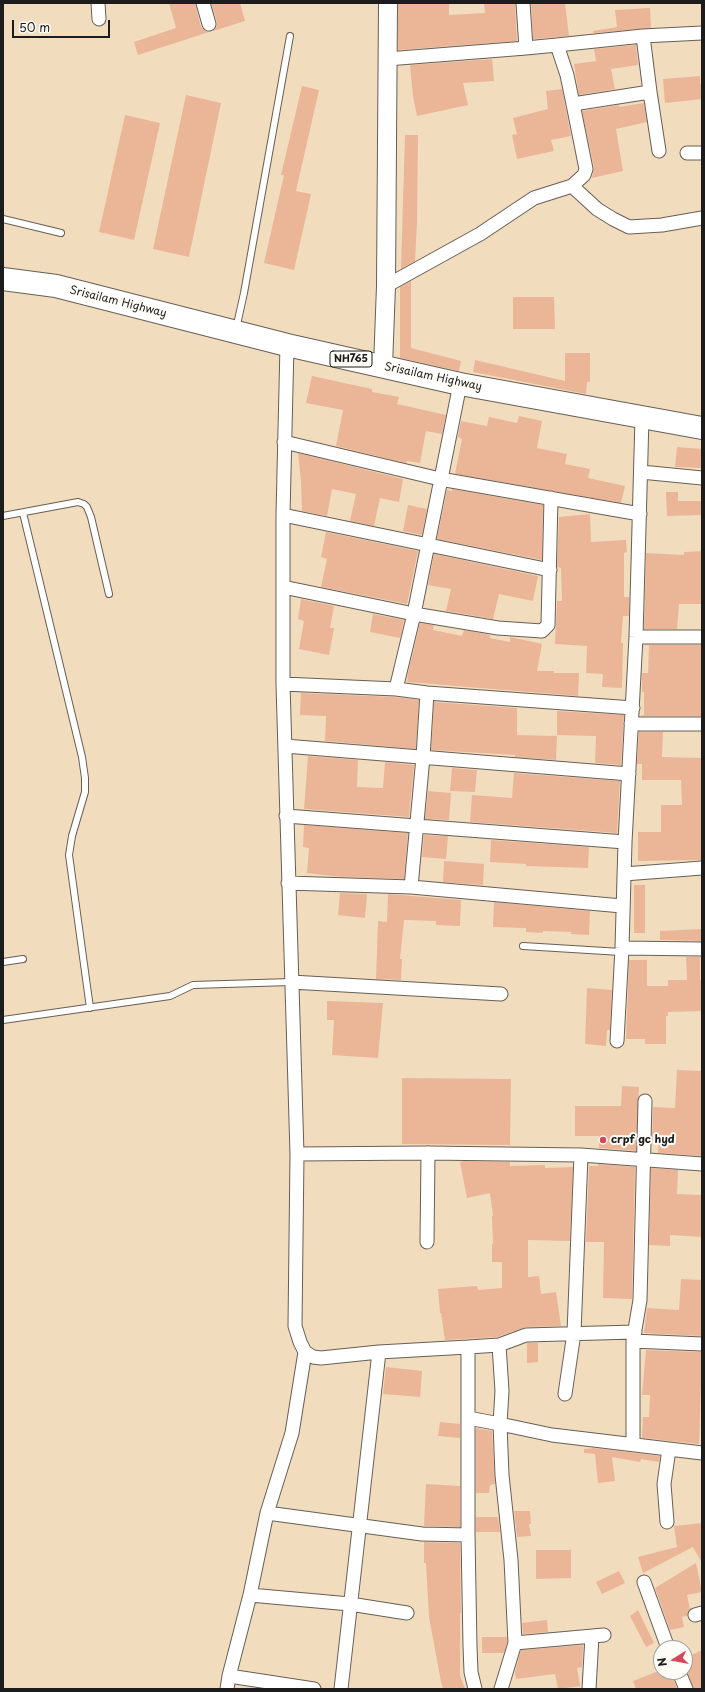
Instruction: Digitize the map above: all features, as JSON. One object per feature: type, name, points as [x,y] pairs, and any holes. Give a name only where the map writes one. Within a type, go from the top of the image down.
[{"type":"highway","name":"Srisailam Highway","points":[[3,278],[56,286],[287,345],[460,384],[702,428]]},
{"type":"street","points":[[98,3],[99,19]]},
{"type":"street","points":[[203,3],[209,24]]},
{"type":"street","points":[[383,366],[386,286],[388,3]]},
{"type":"street","points":[[523,3],[526,48]]},
{"type":"street","points":[[387,59],[526,48],[643,36],[702,33]]},
{"type":"street","points":[[643,36],[659,151]]},
{"type":"street","points":[[386,286],[480,234],[534,198],[572,186],[584,175],[586,169],[567,75],[558,45]]},
{"type":"street","points":[[573,104],[650,92]]},
{"type":"street","points":[[687,153],[702,153]]},
{"type":"street","points":[[572,186],[597,209],[629,227],[662,225],[702,218]]},
{"type":"street","points":[[287,345],[283,515],[283,684],[297,1154],[295,1326],[300,1342],[305,1352],[313,1357],[321,1358],[379,1352],[499,1345],[526,1335],[574,1333],[634,1336],[702,1344]]},
{"type":"street","points":[[396,690],[414,614],[460,384]]},
{"type":"street","points":[[616,1042],[622,950],[622,906],[636,637],[642,417]]},
{"type":"street","points":[[284,442],[440,479],[640,514]]},
{"type":"street","points":[[640,472],[702,478]]},
{"type":"street","points":[[283,587],[414,614],[498,628],[542,631],[548,625],[551,498]]},
{"type":"street","points":[[283,515],[427,546],[550,570]]},
{"type":"street","points":[[636,637],[702,637]]},
{"type":"street","points":[[283,684],[396,690],[427,694],[633,708]]},
{"type":"street","points":[[411,887],[423,757],[427,694]]},
{"type":"street","points":[[632,724],[702,724]]},
{"type":"street","points":[[285,746],[629,774]]},
{"type":"street","points":[[286,816],[625,842]]},
{"type":"street","points":[[624,874],[702,868]]},
{"type":"street","points":[[288,883],[411,887],[622,906]]},
{"type":"street","points":[[622,950],[702,949]]},
{"type":"street","points":[[291,982],[501,994]]},
{"type":"street","points":[[633,1444],[634,1336],[640,1300],[645,1101]]},
{"type":"street","points":[[297,1154],[428,1153],[581,1155],[702,1164]]},
{"type":"street","points":[[427,1242],[428,1153]]},
{"type":"street","points":[[565,1394],[574,1333],[581,1155]]},
{"type":"street","points":[[499,1345],[502,1391],[500,1424],[502,1475],[511,1560],[515,1643],[501,1689]]},
{"type":"street","points":[[468,1347],[468,1535],[471,1672],[475,1689]]},
{"type":"street","points":[[305,1352],[292,1433],[267,1513],[250,1595],[228,1683],[314,1689]]},
{"type":"street","points":[[341,1689],[379,1352]]},
{"type":"street","points":[[468,1418],[552,1435],[702,1453]]},
{"type":"street","points":[[667,1522],[664,1484],[668,1449]]},
{"type":"street","points":[[267,1513],[422,1534],[468,1535]]},
{"type":"street","points":[[644,1582],[665,1640]]},
{"type":"street","points":[[250,1595],[350,1604],[406,1613]]},
{"type":"street","points":[[515,1643],[598,1635],[590,1689]]},
{"type":"lane","points":[[235,332],[244,293],[290,36]]},
{"type":"lane","points":[[3,219],[61,232]]},
{"type":"lane","points":[[3,516],[78,502],[87,507],[91,516],[109,594]]},
{"type":"lane","points":[[23,513],[82,757],[85,778],[85,792],[72,836],[69,855],[90,1008]]},
{"type":"lane","points":[[523,946],[622,950]]},
{"type":"lane","points":[[3,962],[23,959]]},
{"type":"lane","points":[[3,1020],[170,996],[194,985],[291,982]]},
{"type":"building","points":[[169,3],[195,3],[201,27],[209,32],[138,55],[134,42],[176,28]]},
{"type":"building","points":[[211,3],[240,3],[245,21],[213,31],[217,26],[217,22]]},
{"type":"building","points":[[398,3],[449,3],[449,15],[485,13],[484,3],[515,3],[517,41],[398,50]]},
{"type":"building","points":[[531,3],[565,3],[569,36],[533,39]]},
{"type":"building","points":[[650,8],[651,28],[594,33],[593,31],[617,27],[615,10]]},
{"type":"building","points":[[636,45],[638,65],[611,69],[615,89],[579,95],[574,64],[596,61],[594,49]]},
{"type":"building","points":[[492,59],[494,81],[463,83],[468,105],[417,116],[413,96],[410,65]]},
{"type":"building","points":[[700,76],[700,84],[702,84],[702,99],[665,103],[663,79]]},
{"type":"building","points":[[302,86],[319,90],[296,191],[311,194],[294,270],[264,263],[284,175],[281,175]]},
{"type":"building","points":[[562,89],[571,136],[551,140],[554,151],[517,159],[512,135],[517,134],[513,118],[548,109],[546,91]]},
{"type":"building","points":[[186,95],[221,103],[189,257],[153,249]]},
{"type":"building","points":[[644,103],[647,122],[616,129],[623,171],[592,178],[594,167],[582,111],[619,105],[619,107]]},
{"type":"building","points":[[125,115],[160,123],[134,240],[99,232]]},
{"type":"building","points":[[405,135],[418,135],[417,224],[415,261],[401,269]]},
{"type":"building","points":[[411,281],[411,348],[461,361],[459,371],[400,358],[400,287]]},
{"type":"building","points":[[513,297],[554,297],[555,329],[513,329]]},
{"type":"building","points":[[565,353],[590,353],[590,382],[587,382],[586,394],[473,372],[475,360],[565,381]]},
{"type":"building","points":[[312,376],[372,389],[372,392],[399,397],[397,404],[446,415],[442,434],[426,431],[420,463],[407,461],[406,463],[336,446],[343,410],[306,403]]},
{"type":"building","points":[[519,416],[542,421],[537,448],[567,454],[565,464],[590,469],[588,478],[625,486],[621,503],[455,474],[462,439],[458,437],[461,421],[487,426],[489,417],[517,423]]},
{"type":"building","points":[[677,447],[702,449],[702,468],[675,467]]},
{"type":"building","points":[[298,453],[403,479],[399,502],[380,498],[374,526],[350,521],[356,494],[332,489],[327,516],[302,511]]},
{"type":"building","points":[[452,489],[543,505],[542,560],[437,539],[447,490],[452,491]]},
{"type":"building","points":[[666,492],[678,492],[678,501],[702,501],[702,515],[667,516]]},
{"type":"building","points":[[408,505],[427,509],[422,535],[403,531]]},
{"type":"building","points":[[590,514],[591,542],[626,540],[627,552],[624,553],[624,597],[629,597],[629,616],[623,616],[621,643],[623,643],[622,688],[602,687],[603,674],[586,673],[587,646],[555,644],[557,601],[562,601],[561,568],[557,567],[559,517]]},
{"type":"building","points":[[326,532],[418,551],[407,604],[321,587],[327,559],[321,557]]},
{"type":"building","points":[[702,551],[702,604],[679,604],[677,629],[644,629],[646,553],[684,555],[684,552]]},
{"type":"building","points":[[434,554],[538,576],[533,601],[499,594],[493,619],[446,611],[451,589],[428,585]]},
{"type":"building","points":[[301,599],[334,606],[330,628],[334,628],[329,655],[299,649],[304,621],[298,619]]},
{"type":"building","points":[[373,614],[404,620],[400,638],[370,632]]},
{"type":"building","points":[[420,623],[434,625],[433,630],[462,636],[464,630],[490,635],[490,638],[510,642],[510,637],[542,644],[537,671],[579,673],[578,696],[407,682]]},
{"type":"building","points":[[649,645],[702,645],[702,716],[640,716],[644,715],[642,673],[648,673]]},
{"type":"building","points":[[301,693],[395,697],[419,700],[416,749],[325,741],[326,716],[300,715]]},
{"type":"building","points":[[434,702],[517,708],[517,735],[557,736],[556,760],[515,757],[515,755],[431,750]]},
{"type":"building","points":[[557,711],[624,715],[621,765],[595,763],[596,736],[557,735]]},
{"type":"building","points":[[639,732],[663,732],[662,757],[702,758],[702,860],[638,861],[638,832],[661,832],[661,805],[682,805],[681,780],[642,780],[642,764],[637,764]]},
{"type":"building","points":[[308,756],[358,760],[357,787],[383,788],[385,762],[414,765],[409,817],[304,809]]},
{"type":"building","points":[[452,768],[477,770],[475,792],[450,791]]},
{"type":"building","points":[[514,773],[620,781],[617,833],[470,822],[472,795],[512,798]]},
{"type":"building","points":[[428,791],[451,793],[449,820],[425,819]]},
{"type":"building","points":[[304,825],[408,833],[404,879],[341,877],[307,873],[309,848],[303,847]]},
{"type":"building","points":[[424,835],[448,836],[446,859],[422,857]]},
{"type":"building","points":[[491,840],[589,847],[588,868],[526,866],[526,864],[490,862]]},
{"type":"building","points":[[444,861],[484,864],[483,885],[443,882]]},
{"type":"building","points":[[634,885],[645,885],[645,933],[634,933]]},
{"type":"building","points":[[340,893],[367,894],[365,918],[338,915]]},
{"type":"building","points":[[388,894],[461,900],[460,926],[436,925],[436,921],[404,920],[400,959],[402,959],[401,980],[376,979],[378,921],[387,922]]},
{"type":"building","points":[[494,902],[590,911],[589,935],[571,934],[571,932],[526,932],[526,928],[493,927]]},
{"type":"building","points":[[702,929],[702,941],[660,940],[660,931]]},
{"type":"building","points":[[686,957],[700,957],[702,1011],[668,1012],[668,1016],[666,1016],[666,1044],[645,1044],[645,1039],[626,1039],[629,960],[647,960],[647,986],[668,986],[668,980],[687,980]]},
{"type":"building","points":[[587,988],[612,990],[610,1030],[607,1030],[606,1046],[585,1044]]},
{"type":"building","points":[[327,1001],[383,1003],[378,1058],[332,1055],[334,1020],[327,1020]]},
{"type":"building","points":[[677,1070],[702,1071],[702,1156],[658,1153],[659,1140],[652,1140],[653,1107],[675,1108]]},
{"type":"building","points":[[402,1078],[511,1079],[510,1145],[402,1144]]},
{"type":"building","points":[[622,1086],[639,1087],[636,1151],[599,1148],[599,1136],[575,1136],[575,1106],[621,1106]]},
{"type":"building","points":[[460,1162],[510,1162],[510,1166],[545,1165],[545,1168],[573,1167],[570,1241],[528,1240],[528,1277],[539,1276],[541,1294],[556,1292],[561,1326],[526,1327],[497,1337],[445,1340],[440,1313],[438,1289],[477,1286],[478,1290],[502,1288],[502,1262],[492,1262],[493,1216],[490,1193],[467,1198]]},
{"type":"building","points":[[598,1164],[635,1167],[632,1299],[603,1298],[604,1242],[586,1242],[589,1166],[598,1166]]},
{"type":"building","points":[[651,1168],[678,1170],[677,1194],[702,1195],[702,1237],[670,1235],[670,1246],[649,1245]]},
{"type":"building","points":[[681,1279],[702,1280],[702,1336],[644,1333],[647,1308],[679,1310]]},
{"type":"building","points":[[527,1343],[538,1343],[538,1362],[527,1363]]},
{"type":"building","points":[[646,1350],[702,1352],[699,1444],[642,1438],[643,1417],[649,1417],[650,1395],[642,1395]]},
{"type":"building","points":[[386,1367],[422,1371],[420,1397],[383,1394]]},
{"type":"building","points":[[440,1422],[460,1424],[460,1438],[438,1436]]},
{"type":"building","points":[[476,1428],[492,1431],[495,1484],[490,1485],[489,1493],[476,1493]]},
{"type":"building","points":[[594,1448],[660,1456],[659,1462],[641,1459],[640,1462],[612,1457],[615,1481],[598,1483],[595,1454],[584,1453],[584,1449]]},
{"type":"building","points":[[426,1484],[460,1486],[460,1527],[424,1526]]},
{"type":"building","points":[[514,1511],[530,1511],[531,1524],[529,1524],[531,1536],[517,1537]]},
{"type":"building","points":[[476,1517],[498,1517],[500,1532],[476,1532]]},
{"type":"building","points":[[702,1523],[702,1563],[693,1547],[643,1573],[638,1557],[677,1547],[674,1526]]},
{"type":"building","points":[[424,1542],[460,1543],[460,1675],[465,1689],[443,1689],[441,1682],[429,1617],[426,1563],[424,1563]]},
{"type":"building","points":[[536,1550],[571,1550],[571,1578],[536,1579]]},
{"type":"building","points":[[696,1563],[702,1592],[687,1595],[690,1609],[687,1616],[682,1617],[684,1627],[670,1630],[655,1588]]},
{"type":"building","points":[[619,1571],[625,1583],[602,1594],[596,1582]]},
{"type":"building","points":[[638,1610],[653,1644],[646,1647],[630,1616]]},
{"type":"building","points":[[547,1620],[548,1632],[523,1634],[522,1623]]},
{"type":"building","points":[[482,1637],[507,1637],[504,1653],[482,1653]]},
{"type":"building","points":[[583,1645],[582,1667],[577,1668],[580,1686],[558,1689],[555,1674],[516,1679],[515,1672],[521,1650]]},
{"type":"building","points":[[702,1650],[702,1689],[694,1689],[690,1680],[693,1680],[693,1654]]},
{"type":"building","points":[[653,1673],[653,1680],[674,1680],[677,1689],[636,1689],[633,1681]]},
{"type":"place","name":"crpf gc hyd","points":[[603,1140]]}]
